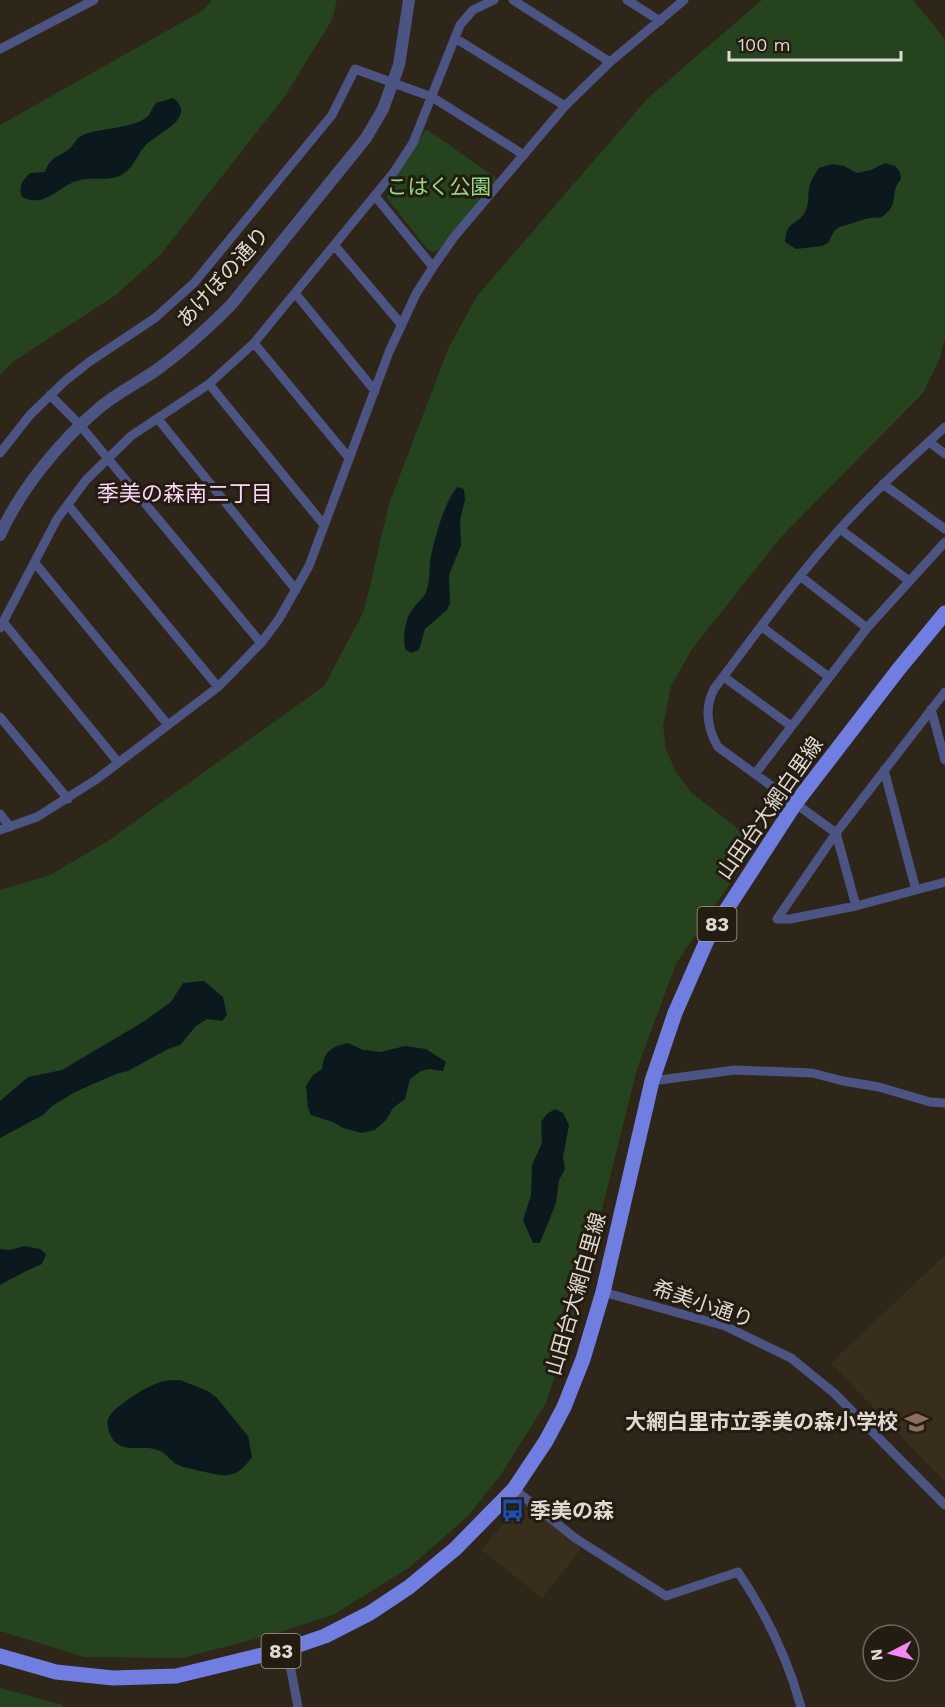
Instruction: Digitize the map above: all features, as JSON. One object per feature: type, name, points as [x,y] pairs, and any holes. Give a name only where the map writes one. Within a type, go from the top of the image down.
[{"type":"main road","name":"山田台大網白里線","points":[[0,1656],[56,1672],[113,1678],[176,1676],[287,1649],[325,1635],[370,1613],[409,1587],[454,1550],[514,1489],[546,1441],[564,1407],[583,1359],[603,1292],[652,1082],[675,1013],[708,938],[795,804],[898,670],[945,614]]},
{"type":"street","points":[[0,49],[94,0]]},
{"type":"street","name":"あけぼの通り","points":[[0,535],[8,518],[52,455],[80,425],[121,392],[154,372],[183,350],[231,305],[366,138],[383,109],[399,65],[409,0]]},
{"type":"street","points":[[118,762],[2,625],[57,519],[86,480],[131,436],[209,384],[254,343],[394,172],[412,142],[460,25],[473,10],[494,0]]},
{"type":"street","points":[[513,0],[610,62]]},
{"type":"street","points":[[627,0],[660,21]]},
{"type":"street","points":[[0,830],[37,817],[68,799],[218,687],[261,643],[279,619],[309,566],[401,324],[434,267],[454,237],[565,106],[610,62],[684,0]]},
{"type":"street","points":[[455,38],[565,106]]},
{"type":"street","points":[[0,453],[30,415],[50,395],[88,362],[155,318],[194,283],[332,115],[355,69],[432,97],[524,155]]},
{"type":"street","points":[[375,196],[434,267]]},
{"type":"street","points":[[335,246],[401,324]]},
{"type":"street","points":[[295,293],[375,391]]},
{"type":"street","points":[[254,343],[349,458]]},
{"type":"street","points":[[209,384],[324,525]]},
{"type":"street","points":[[50,395],[80,425],[261,643]]},
{"type":"street","points":[[158,419],[296,590]]},
{"type":"street","points":[[856,906],[836,834],[718,747],[709,726],[710,699],[800,576],[840,529],[883,484],[945,427]]},
{"type":"street","points":[[929,442],[945,454]]},
{"type":"street","points":[[883,484],[945,529]]},
{"type":"street","points":[[68,506],[218,687]]},
{"type":"street","points":[[840,529],[908,580]]},
{"type":"street","points":[[755,774],[867,628],[908,580],[945,542]]},
{"type":"street","points":[[35,563],[168,725]]},
{"type":"street","points":[[800,576],[867,628]]},
{"type":"street","points":[[762,627],[829,677]]},
{"type":"street","points":[[724,677],[791,726]]},
{"type":"street","points":[[945,693],[836,834],[777,919],[790,919],[856,906],[945,882]]},
{"type":"street","points":[[931,709],[945,760]]},
{"type":"street","points":[[0,717],[68,799]]},
{"type":"street","points":[[884,770],[916,890]]},
{"type":"street","points":[[0,814],[10,827]]},
{"type":"street","points":[[652,1082],[735,1070],[812,1073],[879,1087],[930,1102],[945,1103]]},
{"type":"street","name":"希美小通り","points":[[603,1292],[725,1326],[791,1358],[834,1393],[945,1505]]},
{"type":"street","points":[[514,1489],[575,1538],[666,1596],[738,1572],[759,1603],[797,1690],[801,1707]]},
{"type":"street","points":[[287,1649],[298,1707]]},
{"type":"shaded area","points":[[173,98],[180,105],[181,112],[178,119],[144,147],[125,172],[111,178],[76,181],[44,199],[30,200],[22,197],[21,187],[27,176],[30,173],[45,172],[52,160],[70,148],[79,137],[143,120],[156,103]]},
{"type":"shaded area","points":[[885,163],[895,166],[900,172],[901,179],[887,213],[880,218],[868,219],[839,228],[829,242],[822,246],[796,249],[785,242],[790,226],[805,212],[810,184],[819,168],[832,164],[844,166],[857,173],[871,170]]},
{"type":"shaded area","points":[[458,487],[464,489],[465,500],[460,520],[461,545],[449,575],[450,603],[447,610],[425,629],[419,650],[411,653],[406,650],[405,646],[406,624],[412,610],[426,592],[436,535],[449,500]]},
{"type":"shaded area","points":[[204,981],[223,997],[227,1015],[222,1021],[207,1019],[196,1026],[180,1045],[128,1071],[75,1092],[52,1106],[43,1115],[0,1138],[0,1101],[28,1077],[62,1070],[143,1022],[171,1002],[183,983]]},
{"type":"shaded area","points":[[348,1043],[363,1050],[381,1052],[405,1046],[426,1049],[446,1062],[443,1071],[429,1069],[421,1071],[410,1079],[405,1099],[393,1108],[386,1120],[375,1130],[362,1133],[311,1115],[308,1108],[306,1086],[313,1075],[322,1069],[329,1051]]},
{"type":"shaded area","points":[[555,1109],[563,1113],[569,1125],[563,1157],[565,1169],[559,1180],[556,1203],[540,1243],[533,1243],[523,1220],[531,1195],[532,1165],[542,1143],[541,1122]]},
{"type":"shaded area","points":[[24,1246],[40,1249],[46,1254],[42,1264],[0,1285],[0,1249],[10,1250]]},
{"type":"shaded area","name":"大網白里市立季美の森小学校","points":[[945,1255],[945,1482],[831,1363]]},
{"type":"shaded area","points":[[180,1380],[208,1391],[217,1398],[248,1436],[252,1457],[239,1471],[220,1475],[185,1467],[176,1464],[155,1449],[121,1446],[112,1438],[108,1420],[112,1412],[148,1387],[166,1381]]},
{"type":"shaded area","points":[[521,1500],[581,1549],[542,1598],[482,1550]]},
{"type":"green space","points":[[212,0],[337,0],[332,20],[285,96],[161,254],[116,295],[11,363],[0,375],[0,125],[202,11]]},
{"type":"green space","points":[[762,0],[913,0],[945,39],[945,339],[940,358],[923,393],[782,536],[692,649],[671,686],[663,726],[666,749],[676,773],[693,794],[757,843],[676,964],[637,1069],[575,1317],[546,1403],[502,1473],[469,1515],[410,1567],[333,1615],[274,1634],[182,1658],[84,1657],[0,1631],[0,890],[50,875],[108,841],[324,686],[364,611],[389,504],[449,347],[477,296],[647,99]]},
{"type":"green space","name":"こはく公園","points":[[426,129],[498,179],[441,249],[433,252],[427,249],[387,198],[389,189]]},
{"type":"green space","points":[[0,1688],[63,1705],[63,1707],[0,1707]]},
{"type":"place","name":"大網白里市立季美の森小学校","points":[[916,1422]]},
{"type":"place","name":"季美の森","points":[[512,1511]]},
{"type":"district","name":"季美の森南二丁目","points":[[185,493]]}]
